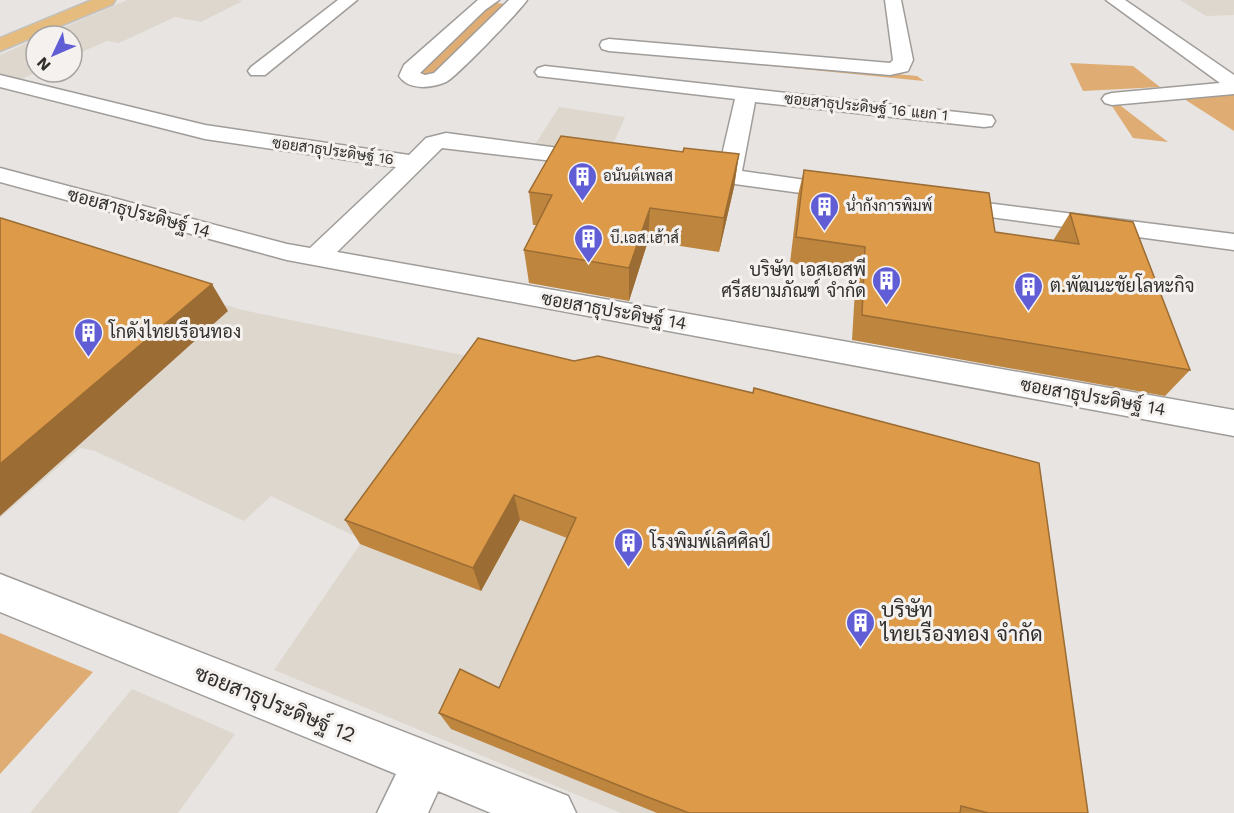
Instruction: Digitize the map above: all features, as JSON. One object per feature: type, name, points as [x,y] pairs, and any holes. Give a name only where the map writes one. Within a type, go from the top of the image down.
[{"type":"main road","points":[[0,45],[108,0]]},
{"type":"street","points":[[258,71],[349,0]]},
{"type":"street","points":[[491,0],[485,2],[471,14],[411,69],[409,76],[424,82],[441,76],[518,1]]},
{"type":"street","points":[[496,0],[518,1]]},
{"type":"street","points":[[609,45],[890,69],[901,67],[903,60],[893,0]]},
{"type":"street","points":[[1114,0],[1234,86]]},
{"type":"street","name":"ซอยสาธุประดิษฐ์ 16 แยก 1","points":[[545,72],[984,121]]},
{"type":"street","name":"ซอยสาธุประดิษฐ์ 16","points":[[0,81],[205,132],[414,163],[434,143],[446,140],[614,162]]},
{"type":"street","points":[[1112,99],[1234,86]]},
{"type":"street","points":[[729,176],[747,94]]},
{"type":"street","points":[[316,257],[414,163]]},
{"type":"street","points":[[672,169],[870,195]]},
{"type":"street","name":"ซอยสาธุประดิษฐ์ 14","points":[[0,175],[264,246],[316,257],[1234,423]]},
{"type":"street","points":[[929,202],[1234,242]]},
{"type":"street","name":"ซอยสาธุประดิษฐ์ 12","points":[[0,593],[551,813]]},
{"type":"street","points":[[402,813],[426,764]]},
{"type":"shaded area","points":[[127,0],[243,1],[201,22],[175,17],[119,43],[107,41],[84,51],[84,24],[72,24]]},
{"type":"shaded area","points":[[1180,0],[1234,0],[1234,15],[1206,16]]},
{"type":"shaded area","points":[[490,4],[505,4],[432,76],[416,75]]},
{"type":"shaded area","points":[[24,44],[24,78],[0,89],[0,55]]},
{"type":"shaded area","points":[[619,51],[677,53],[917,76],[924,81]]},
{"type":"shaded area","points":[[1070,63],[1133,66],[1160,87],[1083,91]]},
{"type":"shaded area","points":[[1234,92],[1234,131],[1181,97]]},
{"type":"shaded area","points":[[1110,103],[1117,103],[1168,142],[1133,138]]},
{"type":"shaded area","points":[[559,107],[625,117],[608,156],[534,146]]},
{"type":"shaded area","points":[[0,234],[242,310],[737,411],[1060,813],[621,813],[274,670],[363,540],[271,496],[244,521],[95,451],[80,448],[0,518]]},
{"type":"shaded area","points":[[0,633],[93,672],[0,774]]},
{"type":"shaded area","points":[[132,689],[235,734],[178,813],[30,813]]},
{"type":"building","points":[[561,136],[683,152],[684,148],[739,154],[724,218],[650,208],[629,268],[524,250],[552,195],[529,192]]},
{"type":"building","points":[[804,170],[989,193],[995,232],[1079,244],[1070,213],[1133,222],[1190,370],[862,315],[865,247],[796,237]]},
{"type":"building","name":"โกดังไทยเรือนทอง","points":[[0,218],[212,284],[0,464]]},
{"type":"building","points":[[478,338],[574,361],[598,356],[753,393],[754,388],[1039,463],[1088,813],[988,813],[961,806],[960,813],[689,813],[439,713],[460,669],[499,688],[576,518],[514,495],[473,568],[345,520]]},
{"type":"place","name":"อนันต์เพลส","points":[[582,202]]},
{"type":"place","name":"น่ำกังการพิมพ์","points":[[825,232]]},
{"type":"place","name":"บี.เอส.เฮ้าส์","points":[[589,264]]},
{"type":"place","name":"บริษัท เอสเอสพี ศรีสยามภัณฑ์ จำกัด","points":[[887,306]]},
{"type":"place","name":"ต.พัฒนะชัยโลหะกิจ","points":[[1029,312]]},
{"type":"place","name":"โกดังไทยเรือนทอง","points":[[88,358]]},
{"type":"place","name":"โรงพิมพ์เลิศศิลป์","points":[[629,568]]},
{"type":"place","name":"บริษัท ไทยเรืองทอง จำกัด","points":[[860,648]]}]
